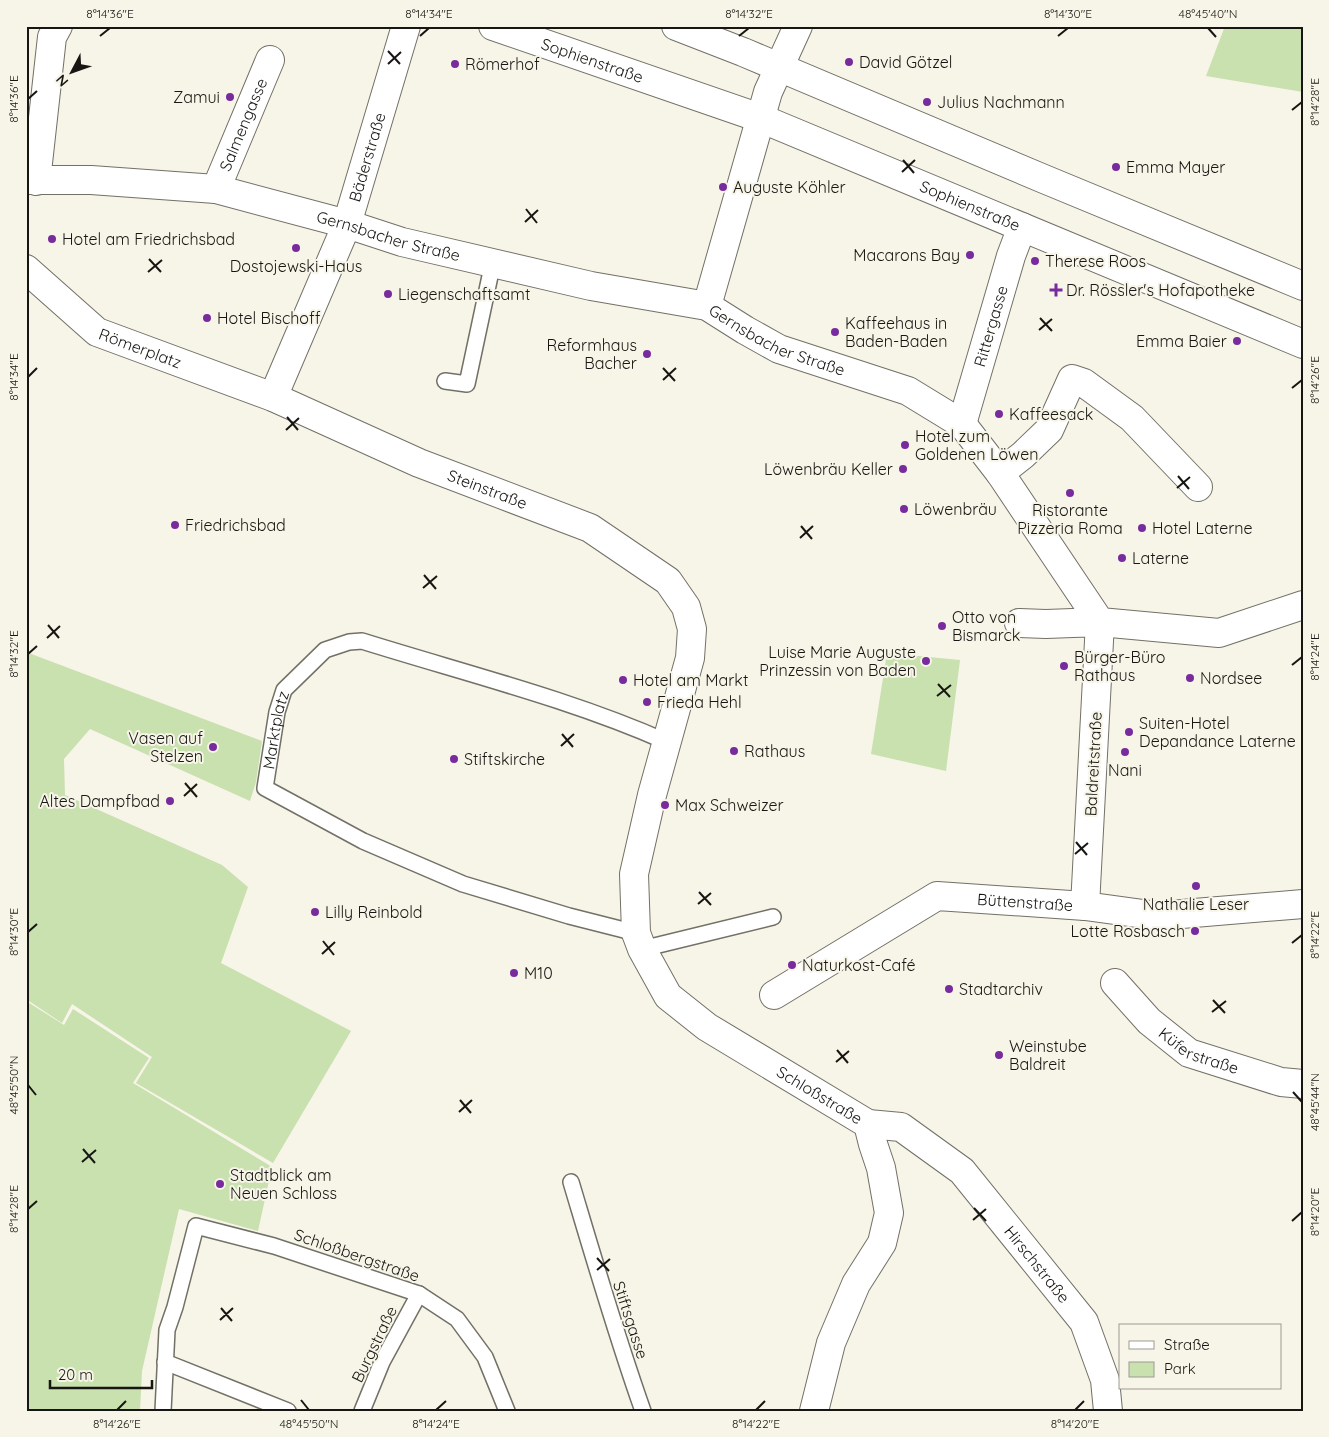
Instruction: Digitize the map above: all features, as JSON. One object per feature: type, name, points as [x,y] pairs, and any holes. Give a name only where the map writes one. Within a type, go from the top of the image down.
[{"type":"street","name":"Bäderstraße","points":[[273,397],[347,224],[406,26]]},
{"type":"street","name":"Sophienstraße","points":[[493,26],[760,118],[1303,344]]},
{"type":"street","points":[[676,26],[779,67],[1303,286]]},
{"type":"street","points":[[707,306],[768,92],[798,26]]},
{"type":"street","points":[[31,180],[55,31]]},
{"type":"street","name":"Salmengasse","points":[[216,189],[270,60]]},
{"type":"street","name":"Gernsbacher Straße","points":[[31,180],[91,180],[216,189],[347,224],[402,242],[591,286],[707,306],[779,349],[908,391],[962,424],[1000,473],[1100,622]]},
{"type":"street","name":"Rittergasse","points":[[962,424],[1011,256],[1022,227]]},
{"type":"street","name":"Römerplatz","points":[[26,269],[97,332],[273,397]]},
{"type":"street","points":[[1000,473],[1023,455],[1049,430],[1072,379],[1084,383],[1132,418],[1198,487]]},
{"type":"street","name":"Steinstraße","points":[[273,397],[419,464],[590,528],[668,581],[686,606],[692,629],[690,658],[667,742]]},
{"type":"street","points":[[1019,623],[1100,622],[1219,633],[1303,605]]},
{"type":"street","name":"Baldreitstraße","points":[[1085,906],[1100,622]]},
{"type":"street","points":[[639,941],[634,874],[652,795],[667,742]]},
{"type":"street","name":"Büttenstraße","points":[[774,995],[937,896],[1085,906],[1158,916],[1303,904]]},
{"type":"street","name":"Schloßstraße","points":[[639,941],[668,996],[707,1027],[870,1134],[881,1168],[889,1212],[882,1244],[856,1284],[831,1343],[814,1411]]},
{"type":"street","name":"Küferstraße","points":[[1115,983],[1150,1021],[1189,1052],[1281,1082],[1303,1084]]},
{"type":"street","name":"Hirschstraße","points":[[870,1134],[901,1127],[962,1171],[1084,1322],[1105,1380],[1108,1411]]},
{"type":"lane","points":[[445,381],[467,384],[494,262]]},
{"type":"lane","name":"Marktplatz","points":[[639,941],[569,916],[463,884],[363,841],[265,788],[276,712],[284,690],[325,650],[349,642],[362,641],[589,711],[627,724],[667,742]]},
{"type":"lane","points":[[639,941],[664,945],[772,917]]},
{"type":"lane","name":"Stiftsgasse","points":[[572,1182],[605,1296],[643,1411]]},
{"type":"lane","name":"Schloßbergstraße","points":[[165,1362],[166,1330],[196,1226],[274,1246],[419,1294],[456,1319],[485,1357],[508,1411]]},
{"type":"lane","name":"Burgstraße","points":[[362,1411],[382,1362],[419,1294]]},
{"type":"lane","points":[[163,1411],[165,1362],[288,1411]]},
{"type":"green space","points":[[1225,26],[1303,26],[1303,92],[1206,76]]},
{"type":"green space","points":[[26,652],[262,741],[256,782],[250,801],[90,729],[64,759],[65,795],[222,865],[248,887],[221,963],[351,1031],[273,1163],[136,1083],[152,1057],[72,1004],[62,1023],[26,999]]},
{"type":"green space","points":[[887,653],[960,660],[946,771],[871,754]]},
{"type":"green space","points":[[26,1001],[64,1025],[73,1009],[149,1058],[133,1083],[272,1167],[258,1231],[179,1209],[142,1371],[140,1411],[26,1411]]},
{"type":"place","name":"David Götzel","points":[[849,62]]},
{"type":"place","name":"Römerhof","points":[[455,64]]},
{"type":"place","name":"Zamui","points":[[230,97]]},
{"type":"place","name":"Julius Nachmann","points":[[927,102]]},
{"type":"place","name":"Emma Mayer","points":[[1116,167]]},
{"type":"place","name":"Auguste Köhler","points":[[723,187]]},
{"type":"place","name":"Hotel am Friedrichsbad","points":[[52,239]]},
{"type":"place","name":"Dostojewski-Haus","points":[[296,248]]},
{"type":"place","name":"Macarons Bay","points":[[970,255]]},
{"type":"place","name":"Therese Roos","points":[[1035,261]]},
{"type":"place","name":"Dr. Rössler's Hofapotheke","points":[[1056,290]]},
{"type":"place","name":"Liegenschaftsamt","points":[[388,294]]},
{"type":"place","name":"Hotel Bischoff","points":[[207,318]]},
{"type":"place","name":"Kaffeehaus in Baden-Baden","points":[[835,332]]},
{"type":"place","name":"Emma Baier","points":[[1237,341]]},
{"type":"place","name":"Reformhaus Bacher","points":[[647,354]]},
{"type":"place","name":"Kaffeesack","points":[[999,414]]},
{"type":"place","name":"Hotel zum Goldenen Löwen","points":[[905,445]]},
{"type":"place","name":"Löwenbräu Keller","points":[[903,469]]},
{"type":"place","name":"Ristorante Pizzeria Roma","points":[[1070,493]]},
{"type":"place","name":"Löwenbräu","points":[[904,509]]},
{"type":"place","name":"Friedrichsbad","points":[[175,525]]},
{"type":"place","name":"Hotel Laterne","points":[[1142,528]]},
{"type":"place","name":"Laterne","points":[[1122,558]]},
{"type":"place","name":"Otto von Bismarck","points":[[942,626]]},
{"type":"place","name":"Luise Marie Auguste Prinzessin von Baden","points":[[926,661]]},
{"type":"place","name":"Bürger-Büro Rathaus","points":[[1064,666]]},
{"type":"place","name":"Nordsee","points":[[1190,678]]},
{"type":"place","name":"Hotel am Markt","points":[[623,680]]},
{"type":"place","name":"Frieda Hehl","points":[[647,702]]},
{"type":"place","name":"Suiten-Hotel Depandance Laterne","points":[[1129,732]]},
{"type":"place","name":"Vasen auf Stelzen","points":[[213,747]]},
{"type":"place","name":"Rathaus","points":[[734,751]]},
{"type":"place","name":"Nani","points":[[1125,752]]},
{"type":"place","name":"Stiftskirche","points":[[454,759]]},
{"type":"place","name":"Altes Dampfbad","points":[[170,801]]},
{"type":"place","name":"Max Schweizer","points":[[665,805]]},
{"type":"place","name":"Nathalie Leser","points":[[1196,886]]},
{"type":"place","name":"Lilly Reinbold","points":[[315,912]]},
{"type":"place","name":"Lotte Rosbasch","points":[[1195,931]]},
{"type":"place","name":"Naturkost-Café","points":[[792,965]]},
{"type":"place","name":"M10","points":[[514,973]]},
{"type":"place","name":"Stadtarchiv","points":[[949,989]]},
{"type":"place","name":"Weinstube Baldreit","points":[[999,1055]]},
{"type":"place","name":"Stadtblick am Neuen Schloss","points":[[220,1184]]}]
